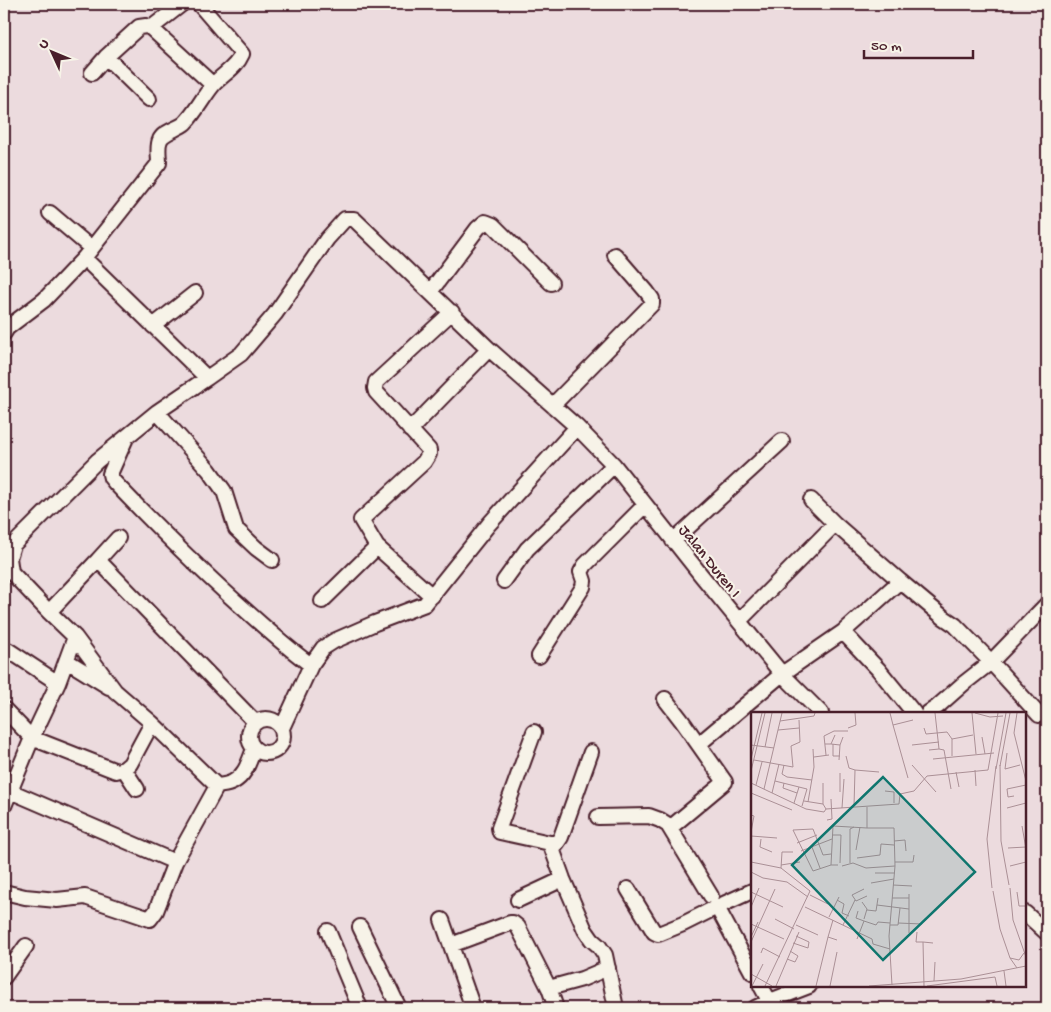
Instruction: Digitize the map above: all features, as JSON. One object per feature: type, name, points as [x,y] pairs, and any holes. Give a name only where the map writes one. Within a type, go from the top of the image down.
[{"type":"street","points":[[151,28],[182,4]]},
{"type":"street","points":[[5,329],[44,300],[88,253],[159,163],[158,146],[160,138],[185,122],[213,85],[237,64],[242,54],[199,4]]},
{"type":"street","points":[[92,73],[106,57],[139,27],[146,26],[151,28],[213,85]]},
{"type":"street","points":[[106,57],[149,99]]},
{"type":"street","points":[[50,213],[154,326],[207,378],[157,412],[97,461],[13,545],[9,558],[11,572],[75,637],[115,691]]},
{"type":"street","name":"Jalan Duren I","points":[[207,378],[241,354],[275,314],[327,239],[345,219],[354,219],[490,349],[577,427],[614,465],[673,541],[782,674],[820,712]]},
{"type":"street","points":[[430,292],[478,228],[485,222],[493,225],[551,283]]},
{"type":"street","points":[[553,405],[652,304],[652,299],[647,292],[615,256]]},
{"type":"street","points":[[154,326],[195,293]]},
{"type":"street","points":[[432,596],[377,547],[361,520],[424,462],[429,454],[428,450],[376,392],[376,382],[452,312]]},
{"type":"street","points":[[410,430],[490,349]]},
{"type":"street","points":[[157,412],[210,470],[224,491],[236,529],[272,560]]},
{"type":"street","points":[[282,728],[311,665],[323,648],[334,641],[375,623],[424,604],[489,524],[577,427]]},
{"type":"street","points":[[126,437],[111,471],[111,478],[170,540],[238,604],[295,654],[311,665]]},
{"type":"street","points":[[673,541],[782,441]]},
{"type":"street","points":[[504,581],[528,549],[614,465]]},
{"type":"street","points":[[811,500],[900,581],[955,625],[1039,715]]},
{"type":"street","points":[[539,656],[583,587],[584,581],[581,572],[585,565],[645,505]]},
{"type":"street","points":[[739,621],[836,524]]},
{"type":"street","points":[[49,612],[118,538]]},
{"type":"street","points":[[322,601],[377,547]]},
{"type":"street","points":[[98,560],[256,722]]},
{"type":"street","points":[[699,744],[782,674],[843,632],[900,581]]},
{"type":"street","points":[[929,712],[991,662],[1047,604]]},
{"type":"street","points":[[843,632],[878,669],[913,712]]},
{"type":"street","points":[[4,806],[32,738],[58,683],[75,637]]},
{"type":"street","points":[[8,650],[58,683]]},
{"type":"street","points":[[67,661],[115,691],[217,786]]},
{"type":"street","points":[[664,699],[699,744],[725,782],[670,828]]},
{"type":"street","points":[[4,710],[32,738],[116,772],[130,764],[152,724]]},
{"type":"street","points":[[265,718],[275,720],[282,728],[284,734],[283,742],[274,752],[260,752],[254,748],[249,740],[250,730],[256,722],[265,718]]},
{"type":"street","points":[[534,732],[499,830],[500,832],[558,843],[562,837],[591,752]]},
{"type":"street","points":[[217,786],[231,784],[239,778],[246,770],[254,748]]},
{"type":"street","points":[[124,769],[137,789]]},
{"type":"street","points":[[4,892],[25,897],[57,900],[85,897],[150,918],[156,911],[175,862],[217,786]]},
{"type":"street","points":[[10,791],[175,862]]},
{"type":"street","points":[[598,817],[649,816],[668,825],[714,901],[751,970]]},
{"type":"street","points":[[550,843],[563,879],[586,930],[592,940],[602,950],[608,968],[616,1008]]},
{"type":"street","points":[[518,900],[563,879]]},
{"type":"street","points":[[628,889],[656,934],[683,924],[714,901],[751,891]]},
{"type":"street","points":[[1026,914],[1047,933]]},
{"type":"street","points":[[442,920],[473,1008]]},
{"type":"street","points":[[451,946],[513,923],[518,927],[549,988],[556,1008]]},
{"type":"street","points":[[360,927],[399,1008]]},
{"type":"street","points":[[328,931],[360,1008]]},
{"type":"street","points":[[4,977],[26,946]]},
{"type":"street","points":[[549,988],[582,979],[608,968]]},
{"type":"street","points":[[762,987],[771,1004]]},
{"type":"street","points":[[755,1008],[771,1004],[806,987]]}]
